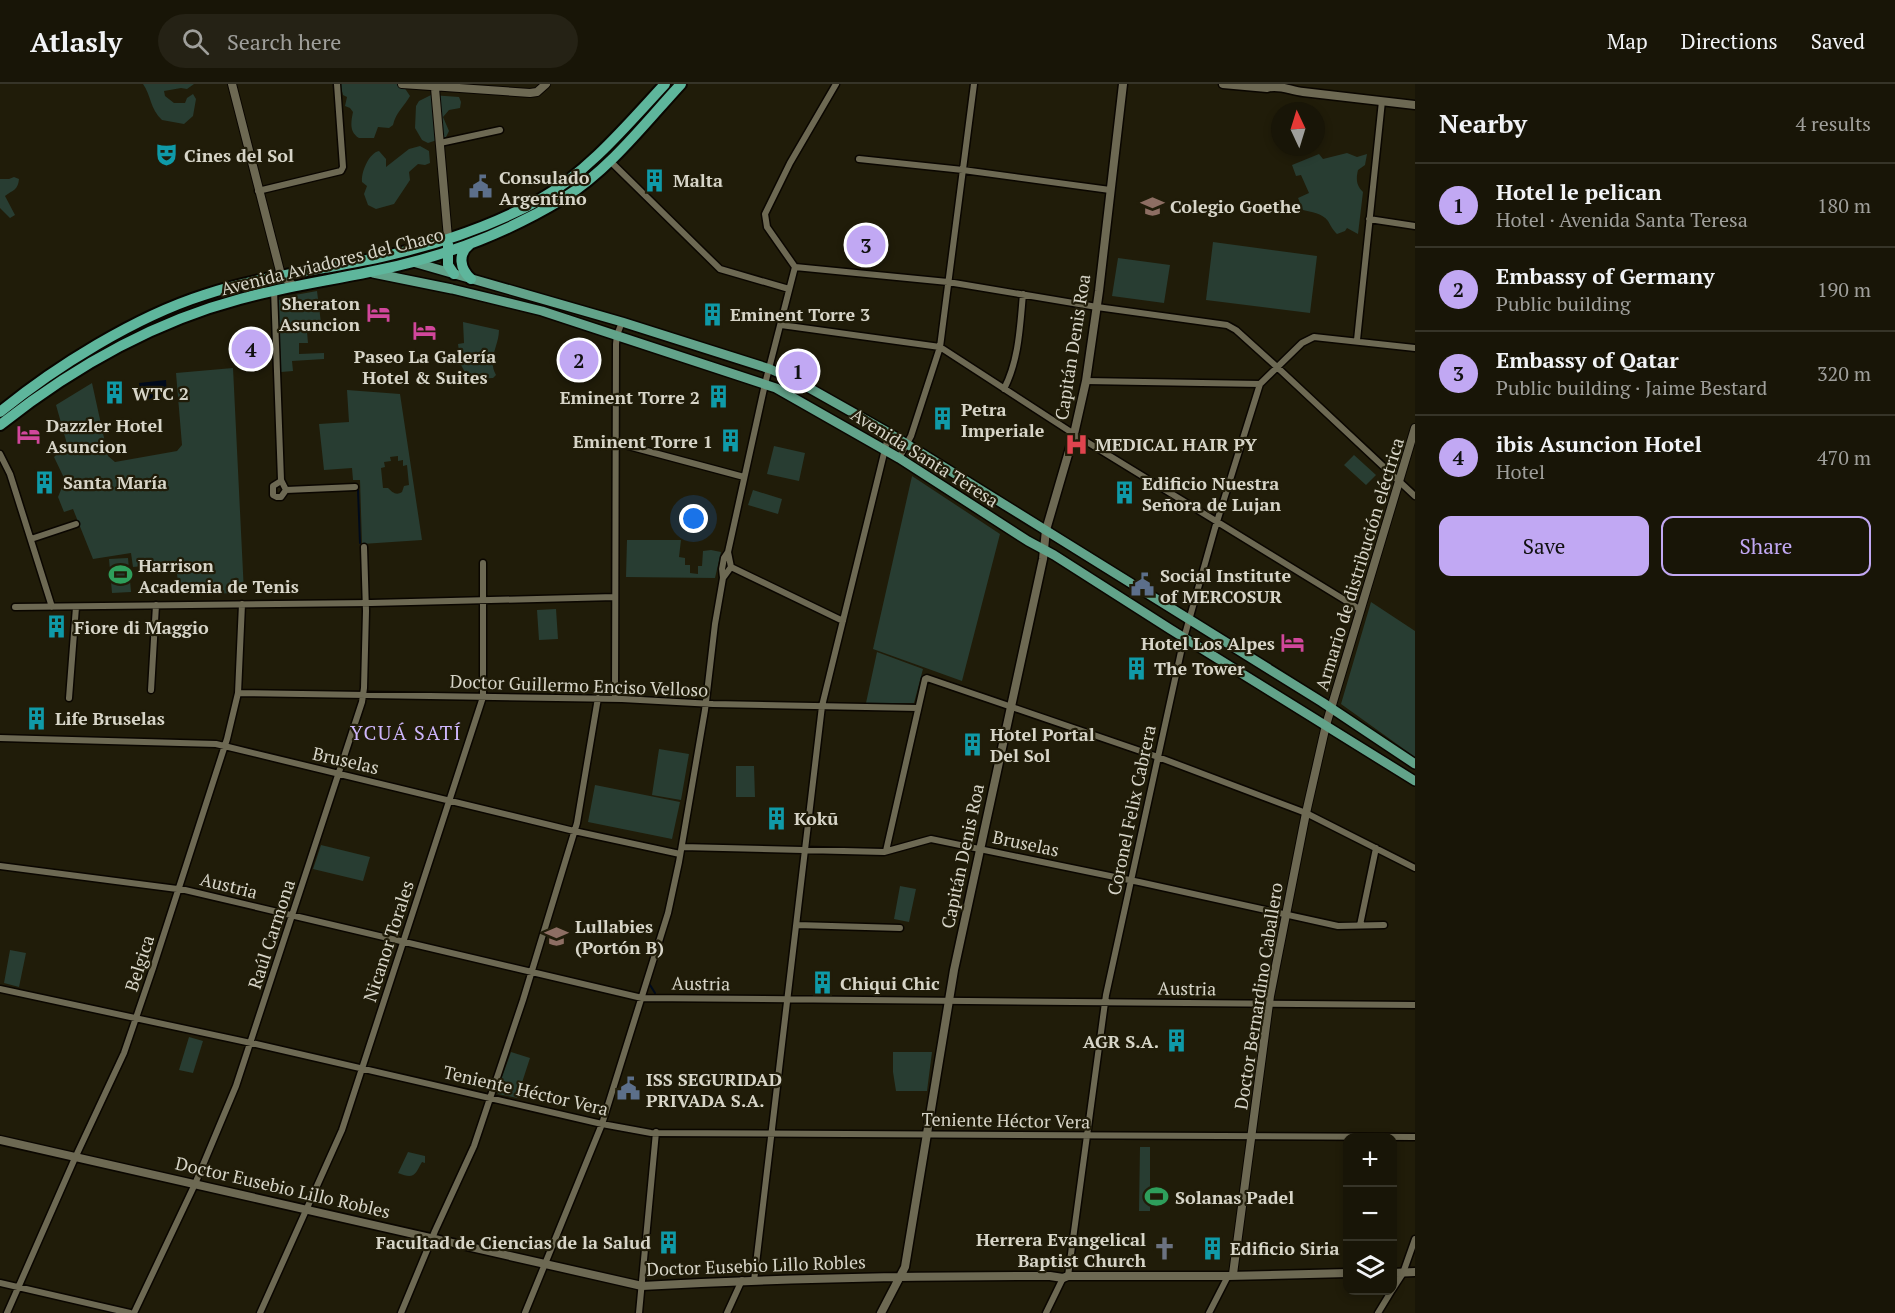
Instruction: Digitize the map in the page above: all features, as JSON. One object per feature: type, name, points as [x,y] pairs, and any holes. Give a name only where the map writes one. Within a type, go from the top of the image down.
[{"type":"highway","name":"Avenida Aviadores del Chaco","points":[[0,412],[46,377],[95,347],[146,319],[192,300],[279,271],[381,257],[448,238],[515,212],[561,185],[614,140],[665,84]]},
{"type":"highway","name":"Avenida Aviadores del Chaco","points":[[0,425],[29,403],[105,354],[201,310],[274,290],[413,262],[475,241],[518,223],[557,202],[584,183],[681,84]]},
{"type":"highway","points":[[448,238],[448,265],[454,274]]},
{"type":"highway","points":[[471,279],[463,270],[461,257],[468,245],[475,241]]},
{"type":"highway","points":[[381,257],[413,262]]},
{"type":"highway","points":[[142,336],[153,325],[180,313],[192,300]]},
{"type":"main road","name":"Capitán Denis Roa","points":[[881,1313],[905,1267],[949,1000],[980,848],[1044,550],[1046,530],[1074,434],[1086,381],[1123,84]]},
{"type":"main road","points":[[1223,84],[1267,88],[1271,92],[1293,94],[1297,92],[1415,105]]},
{"type":"main road","name":"Avenida Santa Teresa","points":[[413,262],[622,322],[770,369],[823,395],[1046,530],[1331,708],[1415,764]]},
{"type":"main road","name":"Avenida Santa Teresa","points":[[369,272],[429,283],[516,304],[765,384],[899,458],[1415,781]]},
{"type":"main road","name":"Doctor Eusebio Lillo Robles","points":[[0,1140],[642,1286],[742,1280],[900,1277],[1343,1273]]},
{"type":"main road","points":[[1397,1273],[1415,1272]]},
{"type":"street","points":[[232,84],[279,271],[294,286]]},
{"type":"street","points":[[258,191],[341,171],[343,167],[337,84]]},
{"type":"street","points":[[402,84],[530,93],[537,92],[546,84]]},
{"type":"street","points":[[836,84],[790,162],[765,214],[767,227],[795,267],[948,282],[1097,307],[1227,325],[1277,366],[1415,496]]},
{"type":"street","points":[[899,458],[919,414],[940,347],[974,84]]},
{"type":"street","points":[[434,86],[448,238]]},
{"type":"street","points":[[1357,340],[1382,101]]},
{"type":"street","points":[[440,144],[500,130]]},
{"type":"street","points":[[859,159],[963,170],[1110,190]]},
{"type":"street","points":[[609,160],[720,269],[789,290]]},
{"type":"street","points":[[1369,219],[1415,226]]},
{"type":"street","points":[[723,578],[731,567],[728,552],[733,525],[765,384],[795,267]]},
{"type":"street","points":[[274,290],[281,481],[286,490]]},
{"type":"street","points":[[1004,389],[1011,376],[1016,356],[1023,294]]},
{"type":"street","points":[[615,698],[617,335],[622,322]]},
{"type":"street","points":[[781,325],[940,347],[1216,523],[1361,610]]},
{"type":"street","name":"Coronel Felix Cabrera","points":[[1046,1313],[1066,1277],[1105,1003],[1188,620],[1260,384],[1310,338],[1357,340],[1415,348]]},
{"type":"street","points":[[1086,381],[1260,384]]},
{"type":"street","name":"Armario de distribución eléctrica","points":[[1326,725],[1415,428]]},
{"type":"street","points":[[754,1281],[822,706],[889,433]]},
{"type":"street","points":[[617,443],[744,477]]},
{"type":"street","points":[[0,454],[7,464],[52,607]]},
{"type":"street","points":[[281,481],[273,486],[273,495],[277,498],[281,497],[286,490]]},
{"type":"street","points":[[286,490],[355,487]]},
{"type":"street","points":[[31,539],[76,524]]},
{"type":"street","name":"Raúl Carmona","points":[[135,1313],[195,1184],[252,1043],[364,695],[366,603],[364,547]]},
{"type":"street","points":[[525,1313],[602,1124],[668,913],[681,850],[705,703],[724,558],[728,552]]},
{"type":"street","name":"Nicanor Torales","points":[[260,1313],[342,1130],[483,698],[483,563]]},
{"type":"street","points":[[731,567],[843,621]]},
{"type":"street","points":[[15,608],[615,597]]},
{"type":"street","name":"Belgica","points":[[7,1313],[108,1089],[136,1018],[224,746],[238,693],[242,604]]},
{"type":"street","points":[[151,690],[156,605]]},
{"type":"street","points":[[69,698],[76,607]]},
{"type":"street","points":[[886,851],[918,708],[927,678],[1158,757],[1306,813],[1415,868]]},
{"type":"street","name":"Doctor Guillermo Enciso Velloso","points":[[238,693],[615,698],[705,703],[918,708]]},
{"type":"street","points":[[402,1313],[432,1238],[474,1146],[531,971],[574,831],[598,698]]},
{"type":"street","name":"Doctor Bernardino Caballero","points":[[1209,1313],[1231,1275],[1269,1004],[1285,914],[1326,725]]},
{"type":"street","name":"Bruselas","points":[[0,738],[224,746],[574,831],[681,850],[886,851],[931,838],[1338,926],[1384,925]]},
{"type":"street","points":[[1360,925],[1376,848]]},
{"type":"street","name":"Austria","points":[[0,866],[179,888],[642,998],[1415,1005]]},
{"type":"street","points":[[797,925],[900,928]]},
{"type":"street","name":"Teniente Héctor Vera","points":[[0,989],[252,1043],[602,1124],[656,1132],[1415,1137]]},
{"type":"street","points":[[639,1313],[656,1132]]},
{"type":"street","points":[[1397,1282],[1403,1273],[1415,1239]]},
{"type":"street","points":[[727,1313],[742,1280]]},
{"type":"street","points":[[0,1283],[130,1313]]},
{"type":"street","points":[[1378,1313],[1389,1295]]},
{"type":"green space","points":[[143,84],[194,84],[187,89],[164,91],[165,96],[174,103],[185,103],[187,98],[193,94],[196,99],[193,116],[184,124],[162,120],[155,111]]},
{"type":"green space","points":[[340,84],[402,84],[410,96],[393,125],[389,128],[378,127],[374,138],[359,138],[352,130],[353,112],[345,106],[347,97],[343,95]]},
{"type":"green space","points":[[431,95],[459,97],[461,102],[460,108],[449,110],[443,117],[449,131],[446,137],[428,143],[422,140],[415,128],[416,106],[419,101]]},
{"type":"green space","points":[[420,146],[429,151],[430,163],[418,164],[409,172],[410,180],[394,204],[376,209],[368,205],[364,194],[367,186],[362,182],[362,178],[364,168],[372,155],[379,151],[386,159],[386,167],[409,149]]},
{"type":"green space","points":[[1347,153],[1357,157],[1367,154],[1365,165],[1358,170],[1357,176],[1358,184],[1363,192],[1358,234],[1347,228],[1337,234],[1323,216],[1303,210],[1298,198],[1309,193],[1301,175],[1296,176],[1292,165],[1314,156],[1321,156],[1323,159]]},
{"type":"green space","points":[[14,177],[19,179],[18,185],[5,196],[15,215],[10,218],[0,208],[0,179]]},
{"type":"green space","points":[[1213,242],[1317,256],[1310,313],[1206,300]]},
{"type":"green space","points":[[1118,258],[1170,265],[1164,303],[1112,296]]},
{"type":"green space","points":[[317,291],[322,331],[307,332],[308,343],[299,343],[299,354],[324,353],[324,359],[292,361],[293,371],[281,372],[278,300]]},
{"type":"green space","points":[[463,322],[499,330],[493,358],[496,375],[493,378],[473,379],[466,374],[461,365],[458,344],[464,343]]},
{"type":"green space","points":[[233,368],[244,593],[179,594],[176,563],[133,567],[131,553],[93,559],[73,509],[64,512],[58,497],[65,480],[54,457],[67,444],[56,405],[92,383],[108,456],[115,462],[177,451],[182,445],[176,373]]},
{"type":"green space","points":[[347,390],[400,394],[422,540],[362,544],[360,480],[353,480],[352,468],[324,470],[319,424],[349,422]],"holes":[[[398,456],[398,461],[403,460],[403,466],[407,465],[409,485],[404,486],[402,492],[396,494],[388,488],[383,488],[381,468],[385,467],[384,462],[391,461],[390,457]]]},
{"type":"green space","points":[[774,446],[805,453],[799,481],[767,474]]},
{"type":"green space","points":[[1354,455],[1376,475],[1366,485],[1344,465]]},
{"type":"green space","points":[[912,476],[1000,534],[962,681],[873,649]]},
{"type":"green space","points":[[753,490],[782,499],[778,514],[748,505]]},
{"type":"green space","points":[[627,540],[681,540],[679,557],[685,558],[685,565],[690,565],[690,573],[698,574],[698,566],[702,566],[703,551],[721,552],[715,578],[626,577]]},
{"type":"green space","name":"Harrison Academia de Tenis","points":[[128,558],[131,592],[112,593],[109,559]]},
{"type":"green space","points":[[1371,602],[1415,631],[1415,757],[1341,704]]},
{"type":"green space","points":[[556,609],[558,639],[539,640],[537,610]]},
{"type":"green space","points":[[877,652],[923,669],[914,703],[866,703]]},
{"type":"green space","points":[[659,749],[689,754],[681,800],[652,795]]},
{"type":"green space","points":[[736,766],[754,766],[755,797],[736,797]]},
{"type":"green space","points":[[595,785],[680,802],[672,839],[588,822]]},
{"type":"green space","points":[[321,845],[370,857],[363,881],[313,869]]},
{"type":"green space","points":[[900,886],[916,889],[909,922],[894,919]]},
{"type":"green space","points":[[10,950],[26,953],[19,987],[4,983]]},
{"type":"green space","points":[[189,1037],[203,1041],[193,1073],[179,1070]]},
{"type":"green space","points":[[511,1052],[530,1058],[517,1098],[498,1094],[497,1091]]},
{"type":"green space","points":[[893,1052],[932,1052],[927,1091],[896,1091]]},
{"type":"green space","points":[[1140,1147],[1150,1147],[1150,1211],[1139,1211]]},
{"type":"green space","points":[[408,1152],[425,1156],[425,1163],[422,1162],[416,1173],[411,1176],[398,1173]]},
{"type":"water","points":[[166,380],[167,396],[142,400],[139,383]]},
{"type":"waterway","points":[[358,490],[360,543]]},
{"type":"waterway","points":[[650,985],[655,993]]},
{"type":"place","name":"Cines del Sol","points":[[166,155]]},
{"type":"place","name":"Malta","points":[[655,180]]},
{"type":"place","name":"Consulado Argentino","points":[[481,187]]},
{"type":"place","name":"Colegio Goethe","points":[[1152,206]]},
{"type":"place","name":"Embassy of Qatar","points":[[866,245]]},
{"type":"place","name":"Sheraton Asuncion","points":[[378,313]]},
{"type":"place","name":"Eminent Torre 3","points":[[712,314]]},
{"type":"place","name":"Paseo La Galería Hotel & Suites","points":[[425,330]]},
{"type":"place","name":"ibis Asuncion Hotel","points":[[251,349]]},
{"type":"place","name":"Embassy of Germany","points":[[579,360]]},
{"type":"place","name":"Hotel le pelican","points":[[798,371]]},
{"type":"place","name":"WTC 2","points":[[114,393]]},
{"type":"place","name":"Eminent Torre 2","points":[[718,397]]},
{"type":"place","name":"Petra Imperiale","points":[[943,419]]},
{"type":"place","name":"Dazzler Hotel Asuncion","points":[[28,435]]},
{"type":"place","name":"Eminent Torre 1","points":[[731,441]]},
{"type":"place","name":"MEDICAL HAIR PY","points":[[1077,444]]},
{"type":"place","name":"Santa María","points":[[45,482]]},
{"type":"place","name":"Edificio Nuestra Señora de Lujan","points":[[1124,493]]},
{"type":"place","name":"Harrison Academia de Tenis","points":[[120,575]]},
{"type":"place","name":"Social Institute of MERCOSUR","points":[[1142,585]]},
{"type":"place","name":"Fiore di Maggio","points":[[56,627]]},
{"type":"place","name":"Hotel Los Alpes","points":[[1293,643]]},
{"type":"place","name":"The Tower","points":[[1136,668]]},
{"type":"place","name":"Life Bruselas","points":[[37,718]]},
{"type":"place","name":"Hotel Portal Del Sol","points":[[972,744]]},
{"type":"place","name":"Kokū","points":[[776,818]]},
{"type":"place","name":"Lullabies (Portón B)","points":[[557,936]]},
{"type":"place","name":"Chiqui Chic","points":[[822,983]]},
{"type":"place","name":"AGR S.A.","points":[[1177,1041]]},
{"type":"place","name":"ISS SEGURIDAD PRIVADA S.A.","points":[[628,1089]]},
{"type":"place","name":"Solanas Padel","points":[[1157,1197]]},
{"type":"place","name":"Facultad de Ciencias de la Salud","points":[[669,1242]]},
{"type":"place","name":"Edificio Siria","points":[[1212,1248]]},
{"type":"place","name":"Herrera Evangelical Baptist Church","points":[[1164,1249]]},
{"type":"district","name":"YCUÁ SATÍ","points":[[406,732]]}]
